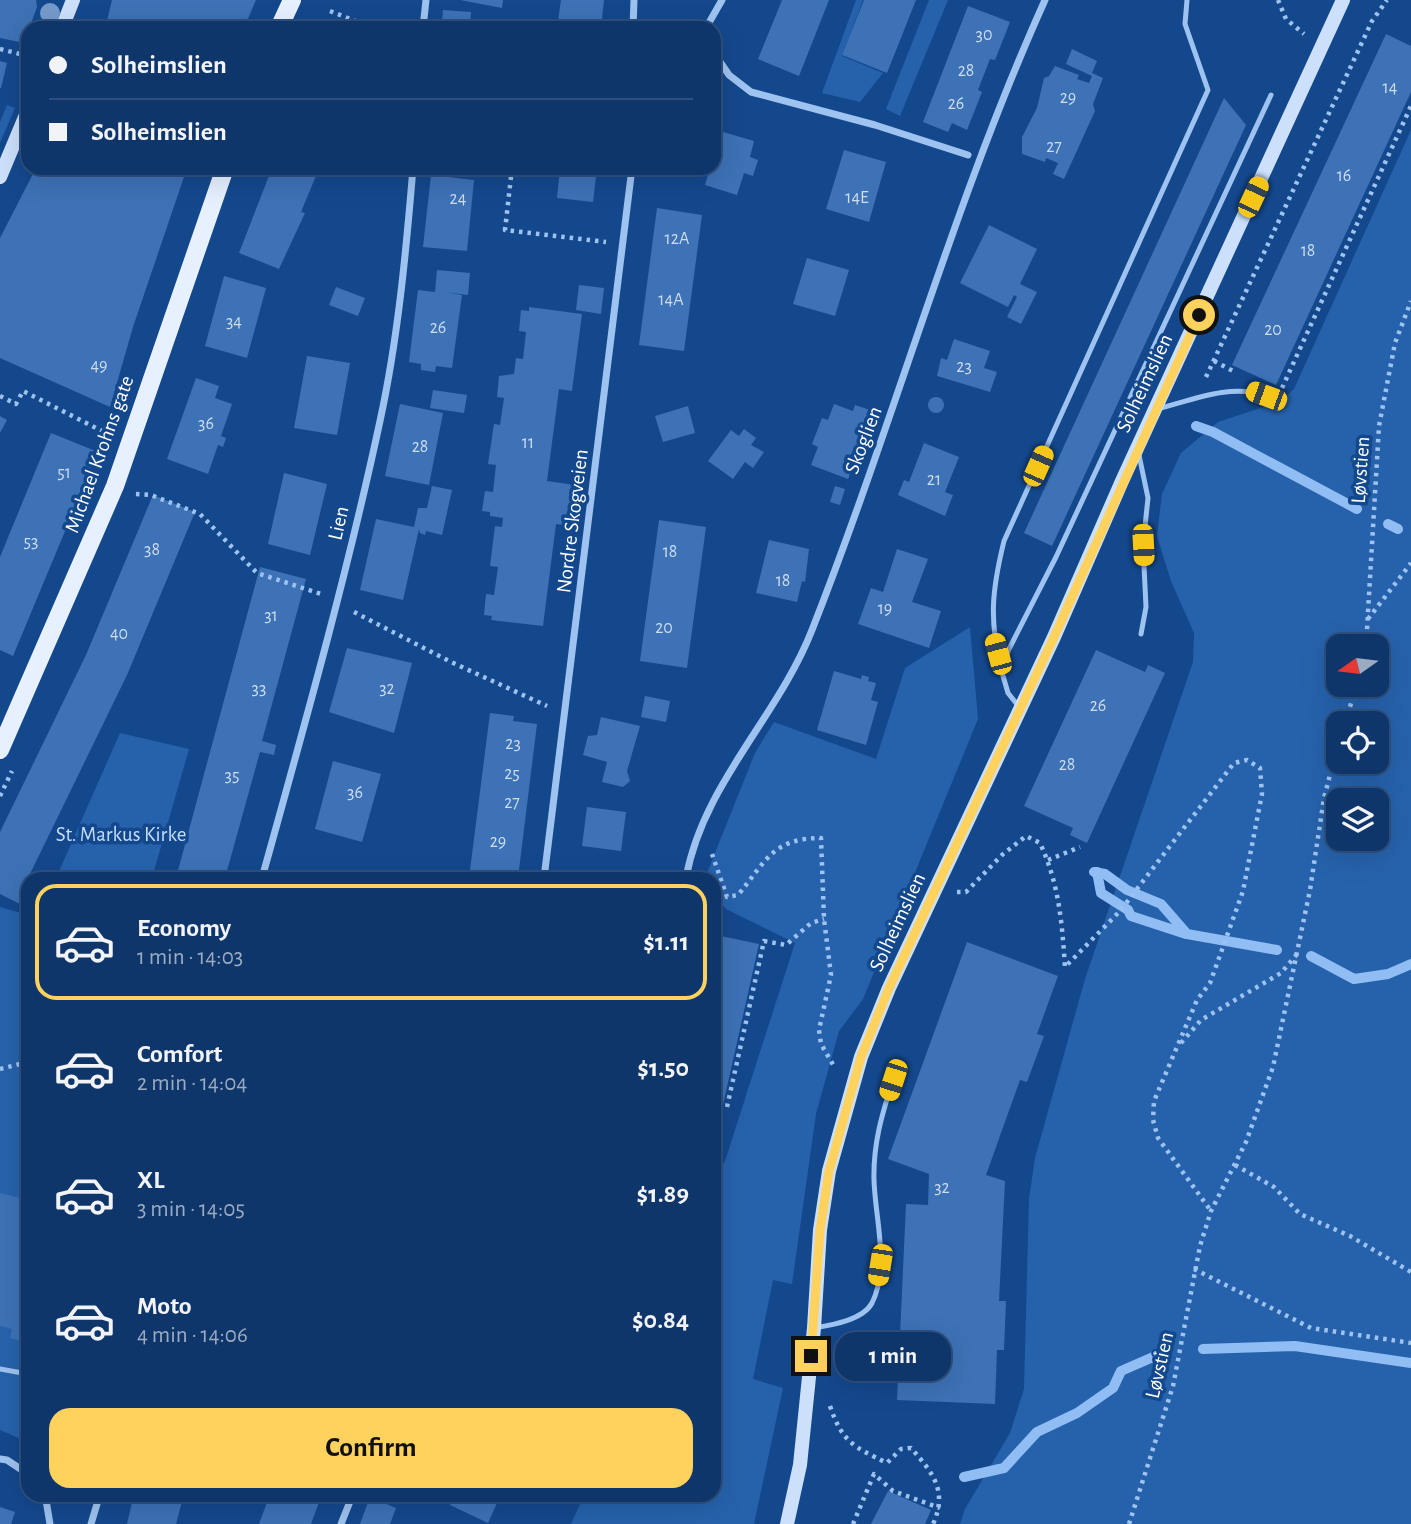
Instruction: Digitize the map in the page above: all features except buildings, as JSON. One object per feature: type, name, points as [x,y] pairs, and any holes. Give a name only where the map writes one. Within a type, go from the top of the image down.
[{"type":"main road","points":[[282,21],[292,0]]},
{"type":"main road","name":"Michael Krohns gate","points":[[0,750],[115,486],[223,175]]},
{"type":"street","points":[[65,21],[73,0]]},
{"type":"street","points":[[424,21],[426,0]]},
{"type":"street","points":[[633,21],[634,0]]},
{"type":"street","points":[[710,21],[722,0]]},
{"type":"street","name":"Skoglien","points":[[688,872],[695,844],[728,773],[785,687],[812,632],[893,412],[935,281],[1045,0]]},
{"type":"street","name":"Solheimslien","points":[[787,1524],[800,1465],[814,1328],[820,1230],[829,1171],[856,1076],[889,988],[1020,708],[1343,0]]},
{"type":"street","points":[[721,63],[729,75],[751,92],[875,125],[968,155]]},
{"type":"street","points":[[0,177],[21,127]]},
{"type":"street","name":"Lien","points":[[264,872],[337,604],[381,418],[406,250],[412,175]]},
{"type":"street","name":"Nordre Skogveien","points":[[545,872],[631,175]]},
{"type":"street","points":[[0,1459],[21,1470]]},
{"type":"street","points":[[46,1502],[50,1524]]},
{"type":"street","points":[[92,1524],[98,1502]]},
{"type":"street","points":[[341,1524],[350,1502]]},
{"type":"lane","points":[[1020,708],[1008,693],[994,640],[992,592],[1004,541],[1208,90],[1185,24],[1187,0]]},
{"type":"lane","name":"Solheimslien","points":[[1001,669],[1271,95]]},
{"type":"lane","points":[[1155,410],[1217,393],[1252,391],[1266,396]]},
{"type":"lane","points":[[1138,448],[1148,498],[1143,545],[1146,607],[1141,634]]},
{"type":"lane","points":[[814,1328],[861,1315],[872,1303],[880,1265],[874,1152],[878,1127],[893,1080]]},
{"type":"lane","points":[[0,1369],[21,1373]]},
{"type":"path","points":[[1278,0],[1286,19],[1322,47]]},
{"type":"path","points":[[1245,377],[1214,361],[1372,21],[1387,0]]},
{"type":"path","points":[[330,11],[355,21]]},
{"type":"path","points":[[0,49],[21,54]]},
{"type":"path","points":[[1276,393],[1285,385],[1411,106]]},
{"type":"path","points":[[511,175],[505,230],[610,243]]},
{"type":"path","name":"Løvstien","points":[[1367,634],[1379,426],[1395,343],[1411,301]]},
{"type":"path","points":[[0,396],[16,404],[23,391],[107,433]]},
{"type":"path","points":[[135,494],[151,495],[200,514],[257,573],[316,590]]},
{"type":"path","points":[[1368,620],[1411,563]]},
{"type":"path","points":[[355,612],[451,662],[554,709]]},
{"type":"path","points":[[953,892],[966,892],[1002,855],[1026,836],[1040,843],[1048,860],[1060,902],[1065,967],[1120,911],[1234,763],[1247,760],[1260,768],[1262,794],[1243,891],[1210,983],[1197,1000],[1154,1101],[1153,1120],[1158,1138],[1211,1211]]},
{"type":"path","points":[[1177,1048],[1201,1020],[1280,973],[1298,952],[1330,774]]},
{"type":"path","points":[[721,878],[727,897],[738,895],[779,846],[798,838],[821,838],[824,919],[831,975],[819,1030],[821,1044],[836,1069],[856,1076]]},
{"type":"path","points":[[695,844],[708,848],[719,872]]},
{"type":"path","points":[[1048,860],[1080,847]]},
{"type":"path","points":[[727,1107],[764,941],[786,945],[811,923],[824,919]]},
{"type":"path","name":"Løvstien","points":[[1129,1524],[1172,1386],[1194,1269],[1211,1211],[1236,1166],[1273,1068],[1298,952]]},
{"type":"path","points":[[0,1069],[21,1064]]},
{"type":"path","points":[[1236,1166],[1275,1187],[1300,1214],[1350,1236],[1411,1272]]},
{"type":"path","points":[[1194,1269],[1311,1328],[1411,1343]]},
{"type":"path","points":[[829,1405],[838,1431],[854,1447],[887,1463],[901,1449],[911,1448],[935,1475],[940,1508],[933,1524]]},
{"type":"path","points":[[853,1524],[874,1474],[893,1491],[940,1508]]},
{"type":"green space","points":[[856,0],[863,0],[842,56],[883,73],[860,102],[822,93]]},
{"type":"green space","points":[[929,0],[948,0],[900,116],[886,109]]},
{"type":"green space","points":[[7,105],[15,108],[0,143],[0,122]]},
{"type":"green space","points":[[1411,130],[1411,1524],[960,1524],[965,1509],[1010,1433],[1024,1389],[1029,1199],[1035,1158],[1085,979],[1193,662],[1194,633],[1171,581],[1157,536],[1162,494],[1181,453],[1218,422],[1279,402],[1294,389]]},
{"type":"green space","points":[[970,627],[978,719],[863,999],[839,1031],[816,1114],[792,1284],[773,1280],[753,1379],[783,1388],[754,1524],[571,1524],[581,1502],[721,1502],[721,1170],[795,943],[726,909],[721,903],[721,872],[707,872],[755,753],[774,722],[876,759],[905,668]]},
{"type":"green space","name":"St. Markus Kirke","points":[[120,733],[189,749],[154,872],[59,872]]},
{"type":"green space","points":[[0,907],[21,913],[21,1439],[0,1430]]},
{"type":"waterway","points":[[1196,426],[1213,432],[1357,509]]},
{"type":"waterway","points":[[1388,524],[1398,529]]},
{"type":"waterway","points":[[1094,872],[1105,874],[1127,890],[1161,904],[1187,934],[1277,950]]},
{"type":"waterway","points":[[1097,872],[1101,893],[1128,910],[1131,916],[1186,934]]},
{"type":"waterway","points":[[1311,956],[1354,979],[1388,974],[1411,964]]},
{"type":"waterway","points":[[1203,1349],[1295,1346],[1411,1363]]},
{"type":"waterway","points":[[964,1477],[1004,1468],[1037,1432],[1077,1413],[1113,1388],[1121,1371],[1160,1354]]},
{"type":"route","points":[[811,1356],[820,1230],[829,1171],[861,1057],[889,988],[1054,637],[1199,315]]}]
